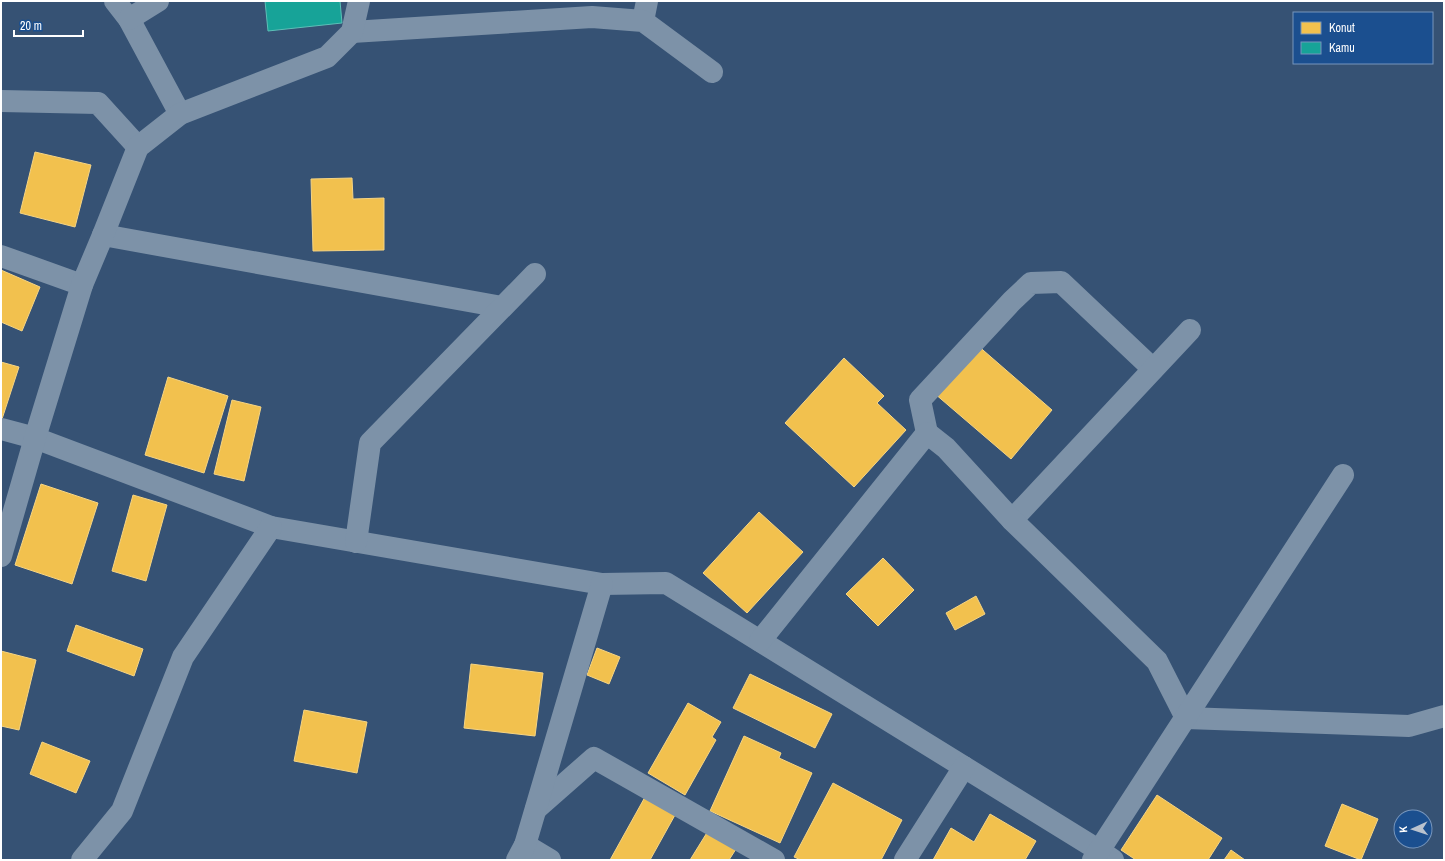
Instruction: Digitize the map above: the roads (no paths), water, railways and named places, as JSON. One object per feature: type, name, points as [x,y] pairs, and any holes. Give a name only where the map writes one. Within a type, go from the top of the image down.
[{"type":"street","points":[[116,1],[129,19],[180,114]]},
{"type":"street","points":[[129,19],[158,1]]},
{"type":"street","points":[[1,556],[35,438],[82,285],[138,147],[180,114],[327,57],[352,32],[359,1]]},
{"type":"street","points":[[352,32],[592,17],[645,11],[712,72]]},
{"type":"street","points":[[1,101],[98,103],[138,147]]},
{"type":"street","points":[[103,235],[502,307]]},
{"type":"street","points":[[1,256],[82,285]]},
{"type":"street","points":[[356,542],[370,443],[535,274]]},
{"type":"street","points":[[1153,369],[1061,282],[1031,283],[1012,301],[920,400],[926,433],[946,448],[1012,520],[1157,661],[1186,718]]},
{"type":"street","points":[[1012,520],[1190,330]]},
{"type":"street","points":[[1,429],[35,438],[271,527],[602,584],[666,583],[964,767],[1102,857],[1186,718],[1343,475]]},
{"type":"street","points":[[760,641],[926,433]]},
{"type":"street","points":[[82,860],[122,811],[183,656],[271,527]]},
{"type":"street","points":[[550,860],[521,853],[536,809],[602,584]]},
{"type":"street","points":[[1186,718],[1409,726],[1444,716]]},
{"type":"street","points":[[536,809],[594,758],[774,860]]},
{"type":"street","points":[[905,860],[964,767]]}]
